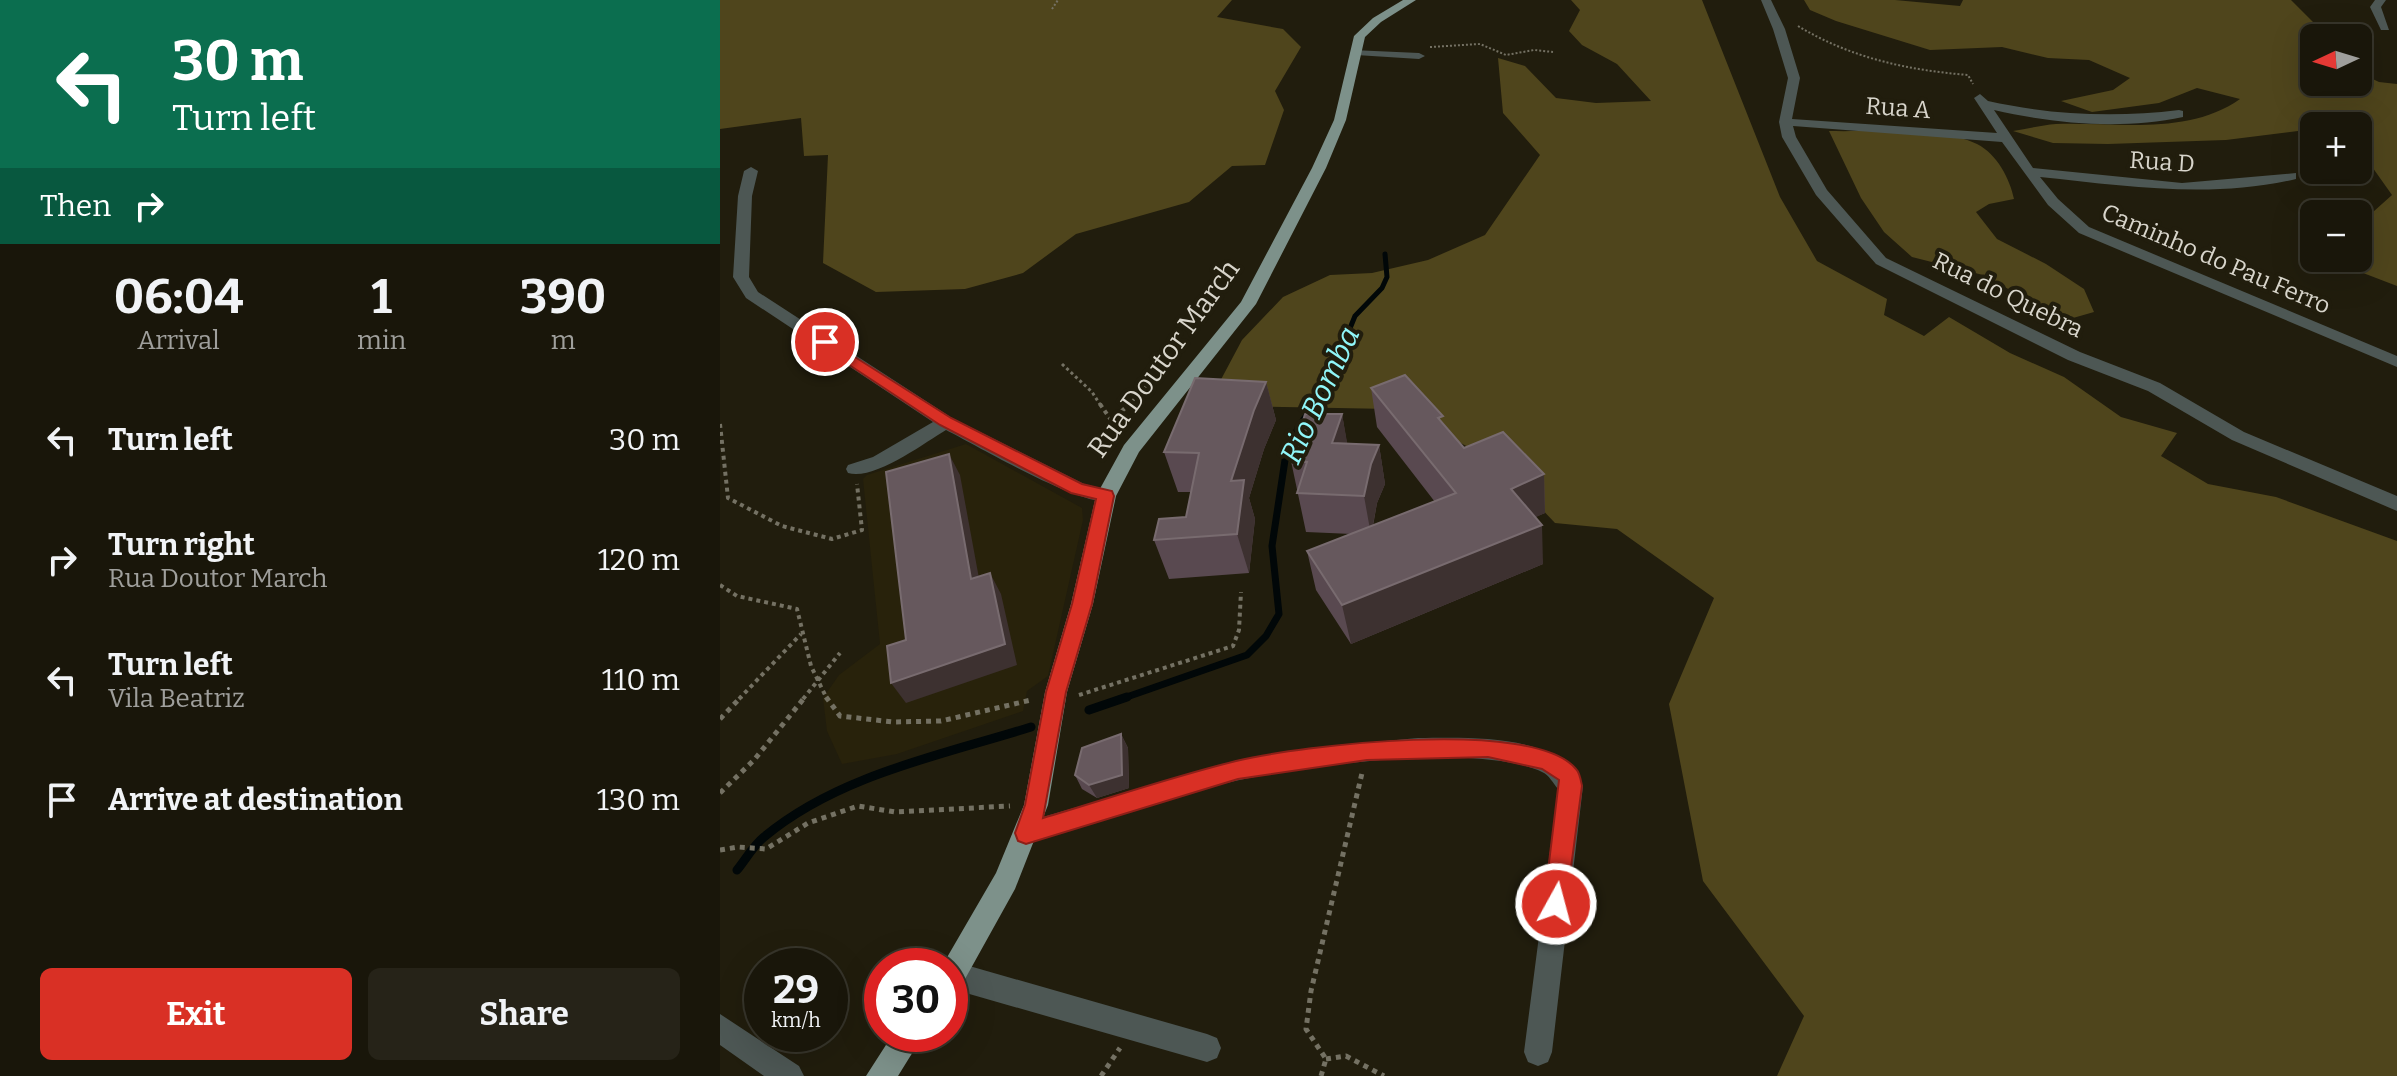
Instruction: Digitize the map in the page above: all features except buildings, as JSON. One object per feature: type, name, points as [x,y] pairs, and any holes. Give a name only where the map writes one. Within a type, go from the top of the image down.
[{"type":"main road","name":"Rua Doutor March","points":[[967,948],[1006,880],[1036,805],[1055,697],[1082,604],[1106,496],[1131,449],[1248,304],[1340,120],[1356,52],[1366,29],[1411,0]]},
{"type":"main road","points":[[881,1076],[898,1052]]},
{"type":"street","points":[[1766,0],[1783,40],[1794,78],[1785,122]]},
{"type":"street","points":[[2381,0],[2375,7],[2385,28]]},
{"type":"street","points":[[1356,52],[1419,56]]},
{"type":"street","points":[[1982,101],[2058,119],[2096,120],[2179,114]]},
{"type":"street","name":"Caminho do Pau Ferro","points":[[1982,101],[2063,215],[2084,230],[2397,362]]},
{"type":"street","name":"Rua A","points":[[1785,122],[2007,138]]},
{"type":"street","name":"Rua do Quebra","points":[[1785,122],[1789,137],[1821,192],[1881,261],[2074,356],[2154,387],[2238,436],[2393,500]]},
{"type":"street","points":[[751,171],[741,277],[752,295],[946,422],[1078,489],[1106,496]]},
{"type":"street","name":"Rua D","points":[[2031,172],[2182,187],[2249,183],[2291,176]]},
{"type":"street","points":[[855,469],[880,461],[946,422]]},
{"type":"street","points":[[1026,833],[1238,770],[1367,751],[1488,748],[1547,761],[1568,775],[1571,786],[1538,1052]]},
{"type":"street","points":[[968,981],[1207,1048]]},
{"type":"street","points":[[720,1028],[789,1076]]},
{"type":"path","points":[[1052,9],[1058,0]]},
{"type":"path","points":[[1789,18],[1832,47],[1909,71],[1968,75],[1982,101]]},
{"type":"path","points":[[1419,56],[1428,47],[1455,43],[1480,44],[1506,55],[1534,50],[1553,52]]},
{"type":"path","points":[[1111,420],[1140,395],[1169,361]]},
{"type":"path","points":[[1062,364],[1092,392],[1111,420],[1119,440],[1131,449]]},
{"type":"path","points":[[720,424],[728,498],[782,526],[832,539],[862,530],[855,469]]},
{"type":"path","points":[[720,585],[727,593],[752,601],[783,602],[797,609],[805,653],[823,698],[840,716],[893,722],[941,721],[971,716],[1055,697],[1233,646],[1239,630],[1241,592]]},
{"type":"path","points":[[720,719],[801,634]]},
{"type":"path","points":[[720,793],[754,760],[840,653]]},
{"type":"path","points":[[1326,1059],[1306,1029],[1311,991],[1367,751]]},
{"type":"path","points":[[720,850],[738,847],[766,849],[808,823],[858,806],[895,812],[1036,805]]},
{"type":"path","points":[[1326,1059],[1346,1056],[1384,1076]]},
{"type":"path","points":[[1321,1076],[1326,1059]]},
{"type":"shaded area","points":[[720,0],[1232,0],[1217,17],[1283,29],[1301,47],[1275,91],[1284,110],[1265,165],[1232,166],[1189,202],[1076,234],[1023,273],[965,289],[876,292],[823,263],[828,155],[804,156],[801,118],[720,129]]},
{"type":"shaded area","points":[[1571,0],[1702,0],[1780,197],[1817,261],[1887,299],[1884,315],[1924,336],[1949,317],[2010,353],[2064,377],[2121,417],[2177,433],[2161,456],[2208,484],[2276,497],[2397,541],[2397,1076],[1777,1076],[1804,1016],[1703,881],[1669,704],[1714,598],[1617,529],[1555,523],[1499,464],[1428,425],[1390,409],[1229,406],[1217,387],[1242,340],[1283,297],[1330,275],[1372,273],[1428,260],[1485,235],[1540,155],[1503,113],[1498,58],[1525,66],[1556,98],[1596,103],[1651,101],[1617,64],[1582,45],[1569,31],[1580,10]]},
{"type":"shaded area","points":[[1804,0],[1895,0],[1960,6],[1963,0],[2291,0],[2315,24],[2300,24],[2300,96],[2372,96],[2372,79],[2397,84],[2397,286],[2360,272],[2372,272],[2372,212],[2392,195],[2372,167],[2372,112],[2300,112],[2300,131],[2226,140],[2053,143],[2013,131],[2056,124],[2175,123],[2220,111],[2240,99],[2197,88],[2159,103],[2092,112],[2061,101],[2113,90],[2130,78],[2089,60],[2048,58],[2002,47],[1930,50],[1810,10]]},
{"type":"shaded area","points":[[1829,131],[1945,135],[1984,148],[2002,168],[2014,199],[1989,204],[1976,212],[1997,239],[2046,264],[2084,289],[2094,312],[2073,318],[2046,310],[1983,275],[1912,257],[1884,232],[1861,198]]},
{"type":"shaded area","points":[[966,444],[1082,508],[1083,520],[1048,676],[1027,691],[1023,711],[897,754],[842,764],[827,731],[823,698],[839,675],[880,644],[863,479],[867,475]]},
{"type":"waterway","name":"Rio Bomba","points":[[1313,406],[1326,387],[1355,316],[1382,288],[1387,277],[1385,254]]},
{"type":"waterway","name":"Rio Bomba","points":[[1121,699],[1247,655],[1266,636],[1279,614],[1272,546],[1285,460],[1298,428],[1315,404]]},
{"type":"waterway","name":"Rio Bomba","points":[[1089,710],[1127,697]]},
{"type":"waterway","name":"Rio Bomba","points":[[737,870],[764,837],[824,798],[892,769],[1031,727]]},
{"type":"route","points":[[825,342],[946,422],[1078,489],[1106,496],[1082,604],[1056,692],[1036,805],[1026,833],[1238,770],[1367,751],[1488,748],[1547,761],[1562,768],[1568,775],[1571,786],[1556,904]]}]
